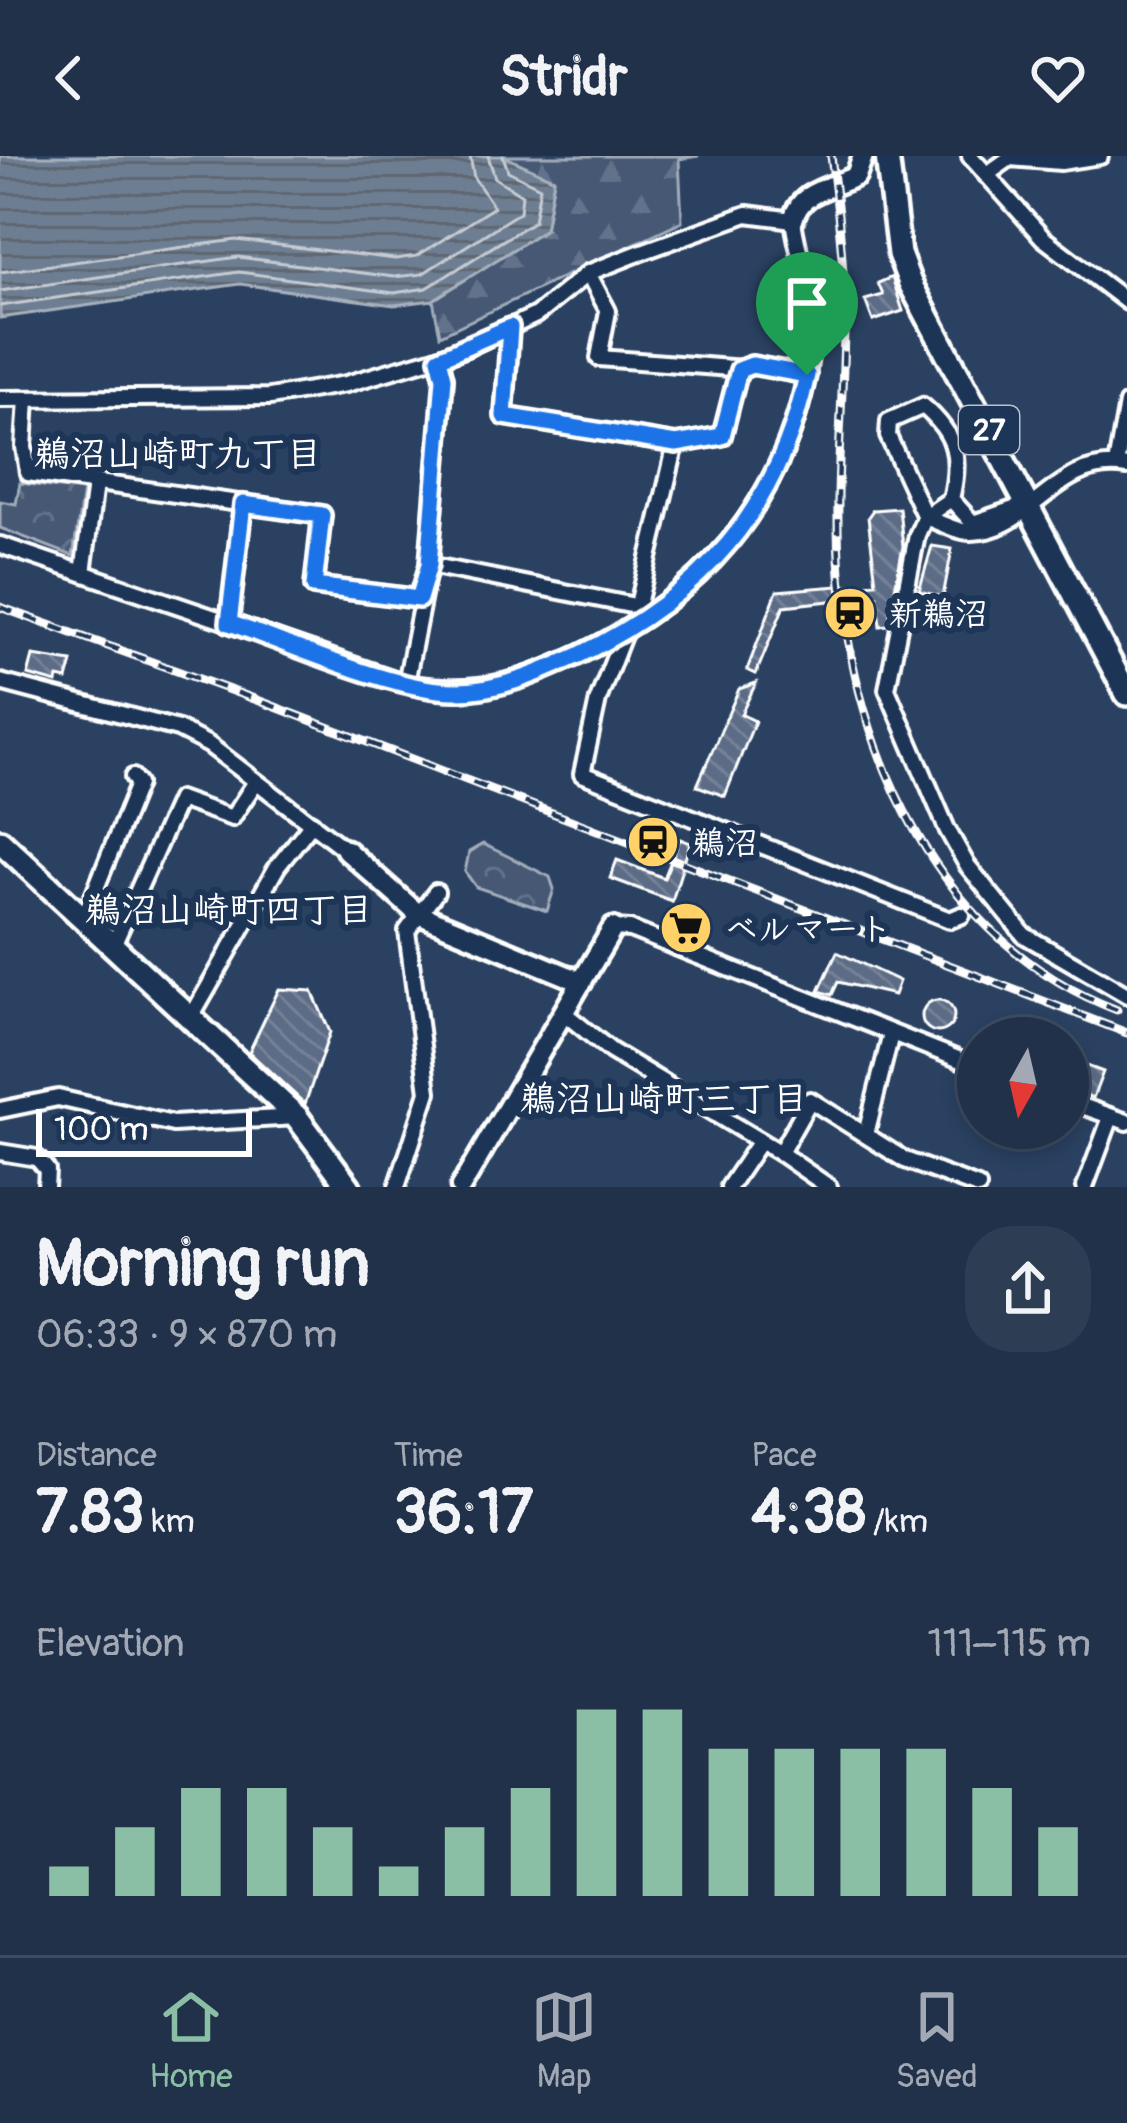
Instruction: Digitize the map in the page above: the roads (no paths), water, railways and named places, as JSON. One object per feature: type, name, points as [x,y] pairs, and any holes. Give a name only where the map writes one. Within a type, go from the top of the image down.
[{"type":"main road","name":"27","points":[[887,156],[899,254],[910,283],[1127,694]]},
{"type":"main road","points":[[0,841],[297,1117],[349,1187]]},
{"type":"street","points":[[0,545],[406,683],[456,692],[546,671],[624,633],[700,578],[765,494],[788,445],[807,375],[811,301],[793,220],[796,206],[856,176],[863,156]]},
{"type":"street","points":[[970,156],[1043,238],[1127,302]]},
{"type":"street","points":[[986,176],[1010,158],[1061,162],[1100,156]]},
{"type":"street","points":[[0,399],[270,398],[439,358],[536,315],[588,273],[748,214],[793,220]]},
{"type":"street","points":[[588,273],[608,311],[599,358],[807,375]]},
{"type":"street","points":[[510,327],[504,416],[676,444],[722,436],[744,368]]},
{"type":"street","points":[[406,683],[429,565],[444,378],[439,358]]},
{"type":"street","points":[[27,399],[28,473],[322,515],[314,586],[419,599]]},
{"type":"street","points":[[1127,404],[1122,466],[1089,466],[999,527],[968,532],[925,518],[888,436],[890,422],[901,412],[923,406],[947,427],[960,463],[951,499],[925,518],[916,535],[887,689],[947,829],[977,878],[1024,935],[1127,994]]},
{"type":"street","points":[[638,624],[635,606],[676,444]]},
{"type":"street","points":[[83,572],[95,484]]},
{"type":"street","points":[[951,499],[974,523],[1028,504]]},
{"type":"street","points":[[229,623],[243,504]]},
{"type":"street","points":[[429,565],[635,606]]},
{"type":"street","points":[[624,633],[598,700],[582,774],[950,920],[962,915]]},
{"type":"street","points":[[0,682],[178,729],[209,745],[346,850],[418,914],[581,982]]},
{"type":"street","points":[[84,918],[138,784],[133,777]]},
{"type":"street","points":[[113,946],[178,800],[232,818],[255,783]]},
{"type":"street","points":[[191,1016],[277,867],[312,823]]},
{"type":"street","points":[[397,1187],[428,1092],[407,931],[436,892]]},
{"type":"street","points":[[461,1187],[613,928],[630,929],[957,1059]]},
{"type":"street","points":[[564,1013],[611,1051],[830,1187]]},
{"type":"street","points":[[866,1134],[891,1034]]},
{"type":"street","points":[[0,1111],[58,1098],[173,1124],[297,1117]]},
{"type":"street","points":[[780,1153],[810,1100],[905,1160],[978,1187]]},
{"type":"street","points":[[1085,1187],[1119,1120],[1089,1109]]},
{"type":"street","points":[[729,1187],[760,1141]]},
{"type":"street","points":[[0,1153],[37,1158],[46,1170],[46,1187]]},
{"type":"water","points":[[0,156],[503,156],[554,179],[545,229],[433,300],[394,305],[240,284],[0,318]]},
{"type":"railway","points":[[831,156],[844,292],[840,574],[864,709],[887,774],[917,835],[955,890],[1001,939],[1055,979],[1117,1010]]},
{"type":"railway","points":[[0,607],[260,701],[1127,1033]]},
{"type":"place","name":"新鵜沼","points":[[850,613]]},
{"type":"place","name":"鵜沼","points":[[653,842]]},
{"type":"place","name":"ベルマート","points":[[686,928]]},
{"type":"district","name":"鵜沼山崎町九丁目","points":[[178,453]]},
{"type":"district","name":"鵜沼山崎町四丁目","points":[[229,909]]},
{"type":"district","name":"鵜沼山崎町三丁目","points":[[664,1098]]}]
